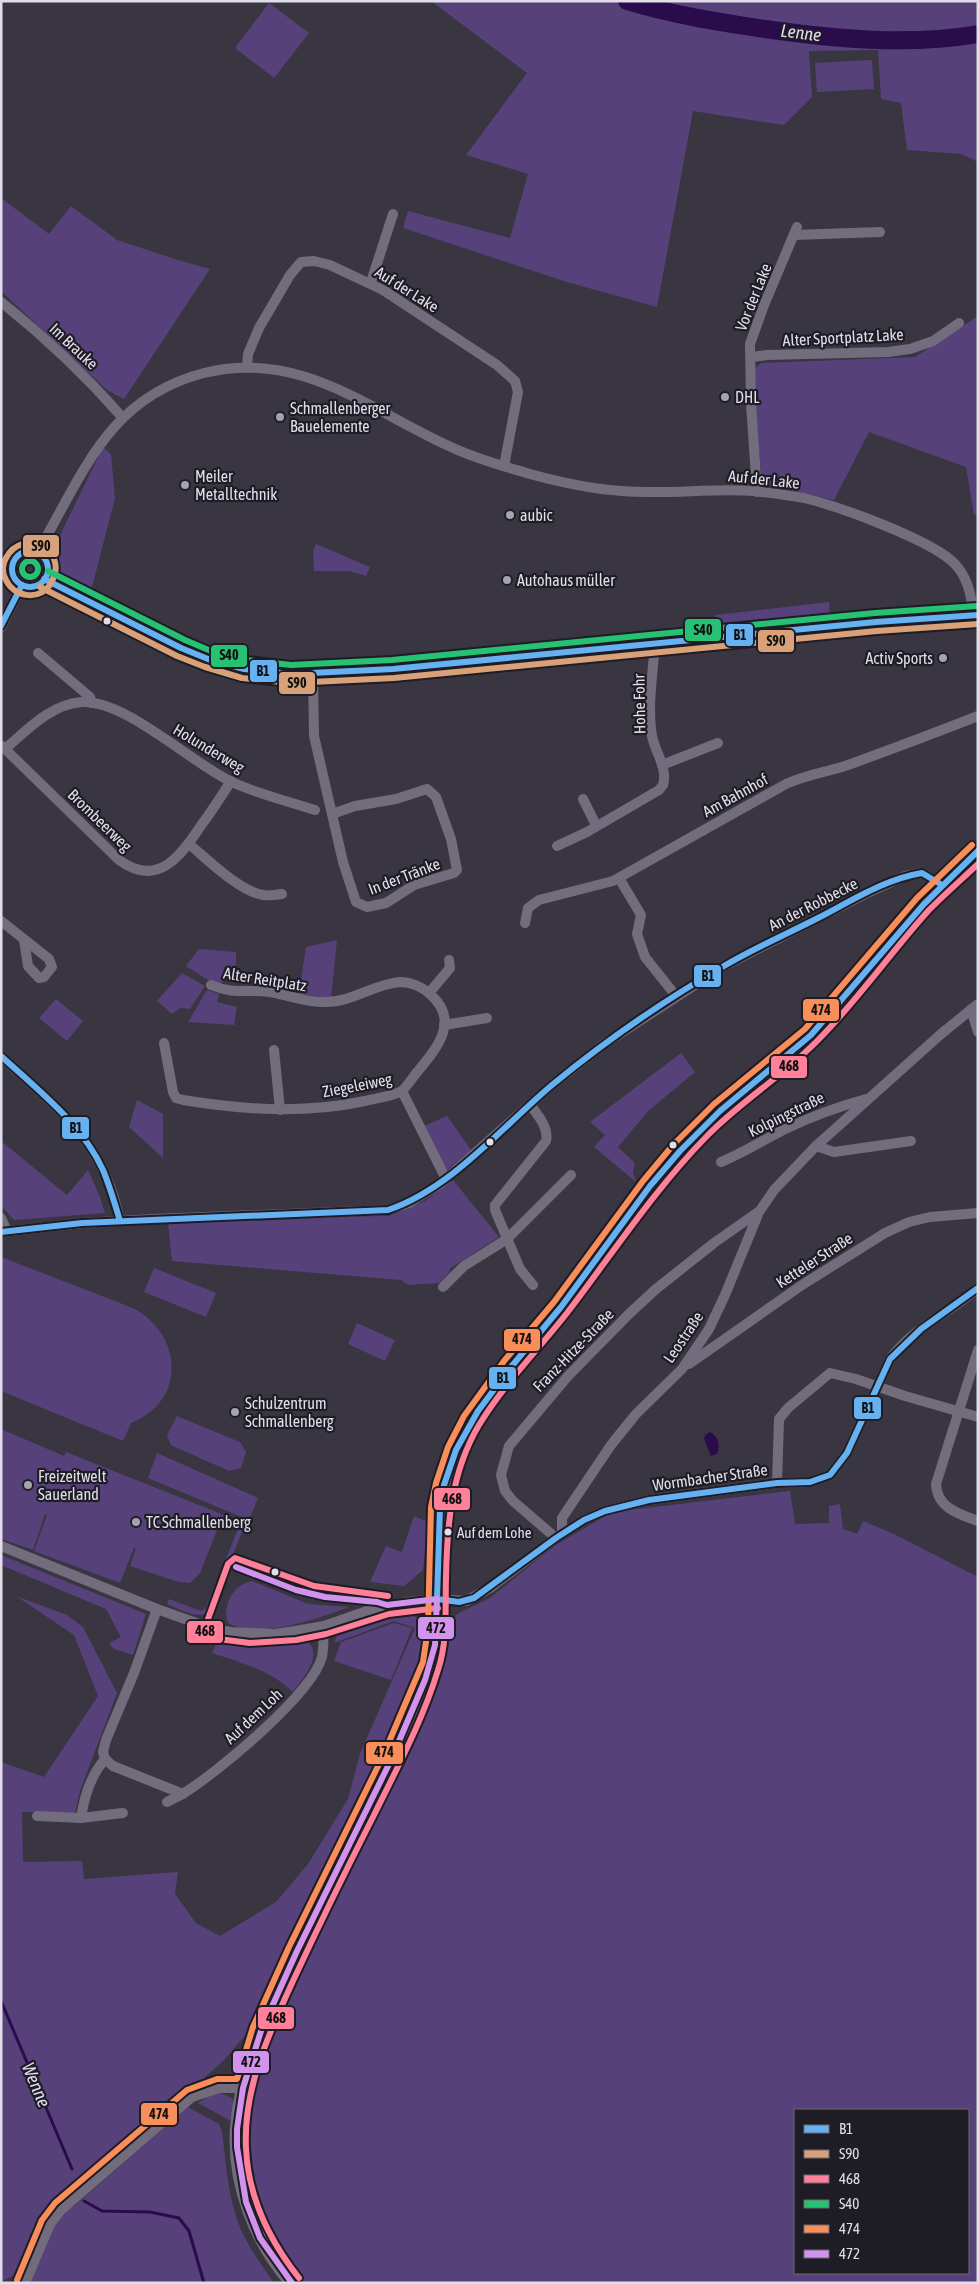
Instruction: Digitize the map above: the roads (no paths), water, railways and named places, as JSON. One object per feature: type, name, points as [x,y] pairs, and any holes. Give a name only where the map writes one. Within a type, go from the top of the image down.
[{"type":"main road","points":[[26,551],[38,553],[46,561],[48,567],[44,579],[37,585],[22,585],[12,573],[7,560],[26,551]]},
{"type":"main road","points":[[44,579],[180,648],[208,659],[259,671],[313,674],[393,669],[910,619],[976,615]]},
{"type":"street","points":[[371,282],[392,214]]},
{"type":"street","name":"Vor der Lake","points":[[757,492],[751,404],[752,358],[750,344],[752,335],[796,231],[880,232]]},
{"type":"street","name":"Auf der Lake","points":[[247,367],[248,354],[259,328],[290,275],[302,262],[314,261],[330,265],[371,282],[497,365],[515,381],[518,392],[504,466]]},
{"type":"street","name":"Im Brauke","points":[[1,302],[34,329],[87,378],[122,417]]},
{"type":"street","name":"Alter Sportplatz Lake","points":[[752,358],[767,355],[888,352],[910,349],[933,341],[959,323]]},
{"type":"street","name":"Auf der Lake","points":[[38,553],[95,451],[122,417],[146,399],[186,378],[207,372],[247,367],[281,370],[318,380],[452,448],[543,477],[618,491],[757,492],[800,497],[819,503],[932,548],[954,564],[964,577],[976,615]]},
{"type":"street","points":[[1,627],[22,585]]},
{"type":"street","name":"Hohe Fohr","points":[[557,846],[587,832],[596,825],[659,790],[665,780],[652,736],[651,691],[655,643]]},
{"type":"street","name":"Holunderweg","points":[[38,653],[90,697],[92,702]]},
{"type":"street","name":"In der Tränke","points":[[313,674],[314,736],[332,814],[350,888],[356,902],[366,907],[392,900],[408,888],[458,870],[453,848],[436,798],[427,789],[396,799],[354,806],[332,814]]},
{"type":"street","name":"Holunderweg","points":[[3,747],[55,710],[71,704],[92,702],[123,713],[231,781],[315,810]]},
{"type":"street","name":"Am Bahnhof","points":[[525,923],[528,908],[539,900],[619,878],[786,784],[802,777],[832,770],[869,757],[978,716]]},
{"type":"street","points":[[662,765],[718,743]]},
{"type":"street","name":"Brombeerweg","points":[[3,747],[126,865],[140,870],[156,870],[174,861],[189,844],[231,781]]},
{"type":"street","points":[[583,799],[596,825]]},
{"type":"street","points":[[189,844],[239,884],[252,892],[262,895],[282,894]]},
{"type":"street","points":[[292,2283],[260,2238],[246,2202],[237,2147],[237,2129],[243,2088],[261,2031],[297,1951],[391,1760],[425,1680],[436,1646],[440,1508],[444,1485],[456,1450],[478,1412],[680,1151],[720,1111],[811,1036],[942,885],[978,851]]},
{"type":"street","name":"An der Robbecke","points":[[4,1232],[120,1220],[394,1209],[418,1199],[446,1179],[552,1085],[604,1044],[724,966],[865,894],[905,876],[922,873],[942,885]]},
{"type":"street","points":[[619,878],[641,915],[637,934],[645,957],[676,996]]},
{"type":"street","points":[[1,922],[24,940]]},
{"type":"street","points":[[402,1091],[436,1050],[442,1038],[444,1025],[440,1006],[429,993],[450,968],[449,960]]},
{"type":"street","name":"Alter Reitplatz","points":[[210,985],[231,992],[267,992],[301,1000],[324,1002],[345,999],[396,983],[413,984],[429,993]]},
{"type":"street","points":[[975,1006],[978,1032]]},
{"type":"street","name":"Leostraße","points":[[559,1536],[562,1518],[610,1445],[636,1414],[682,1369],[709,1329],[726,1295],[759,1212],[795,1165],[867,1099],[975,1006]]},
{"type":"street","points":[[444,1025],[487,1018]]},
{"type":"street","name":"Ziegeleiweg","points":[[164,1043],[173,1092],[176,1098],[250,1109],[280,1110],[345,1104],[402,1091],[446,1179]]},
{"type":"street","points":[[274,1050],[280,1110]]},
{"type":"street","points":[[1,1056],[46,1097],[90,1144],[108,1180],[120,1220]]},
{"type":"street","name":"Kolpingstraße","points":[[721,1162],[740,1154],[782,1130],[814,1116],[836,1107],[867,1099]]},
{"type":"street","points":[[530,1106],[541,1119],[547,1136],[543,1145],[495,1205],[495,1210],[520,1269],[533,1285]]},
{"type":"street","points":[[816,1146],[834,1152],[911,1140]]},
{"type":"street","points":[[443,1287],[460,1270],[507,1239],[571,1175]]},
{"type":"street","name":"Franz-Hitze-Straße","points":[[559,1536],[513,1501],[504,1491],[501,1474],[509,1446],[546,1399],[630,1313],[656,1289],[714,1243],[759,1212]]},
{"type":"street","name":"Ketteler Straße","points":[[682,1369],[802,1285],[885,1233],[909,1222],[930,1217],[978,1213]]},
{"type":"street","points":[[1,1218],[4,1232]]},
{"type":"street","name":"Wormbacher Straße","points":[[437,1599],[459,1602],[474,1598],[559,1536],[595,1515],[630,1504],[777,1483],[810,1482],[830,1474],[847,1453],[890,1359],[906,1340],[978,1288]]},
{"type":"street","points":[[978,1350],[937,1479],[938,1494],[949,1509],[978,1521]]},
{"type":"street","points":[[777,1483],[780,1419],[788,1408],[830,1373],[978,1417]]},
{"type":"street","points":[[1,1546],[157,1609],[213,1629],[231,1632],[275,1634],[324,1626],[387,1605],[437,1599]]},
{"type":"street","points":[[157,1609],[103,1752],[105,1760],[113,1766],[184,1794]]},
{"type":"street","name":"Auf dem Loh","points":[[167,1802],[184,1794],[236,1754],[300,1693],[316,1671],[322,1657],[324,1626]]},
{"type":"street","points":[[81,1818],[87,1790],[100,1765],[105,1760]]},
{"type":"street","points":[[37,1816],[81,1818],[122,1813]]},
{"type":"street","points":[[25,2283],[50,2224],[61,2210],[192,2097],[219,2088],[243,2088]]},
{"type":"waterway","name":"Lenne","points":[[627,1],[696,18],[818,36],[871,40],[925,40],[978,34]]},
{"type":"waterway","name":"Wenne","points":[[1,2001],[72,2169]]},
{"type":"waterway","name":"Wenne","points":[[84,2201],[102,2211],[150,2212],[179,2218],[189,2231],[204,2283]]},
{"type":"place","name":"DHL","points":[[725,397]]},
{"type":"place","name":"Schmallenberger Bauelemente","points":[[280,417]]},
{"type":"place","name":"Meiler Metalltechnik","points":[[185,485]]},
{"type":"place","name":"aubic","points":[[510,515]]},
{"type":"place","name":"Autohaus müller","points":[[507,580]]},
{"type":"place","name":"Activ Sports","points":[[943,658]]},
{"type":"place","name":"Schulzentrum Schmallenberg","points":[[235,1412]]},
{"type":"place","name":"Freizeitwelt Sauerland","points":[[28,1485]]},
{"type":"place","name":"TC Schmallenberg","points":[[136,1522]]},
{"type":"place","name":"Auf dem Lohe","points":[[448,1532]]}]
